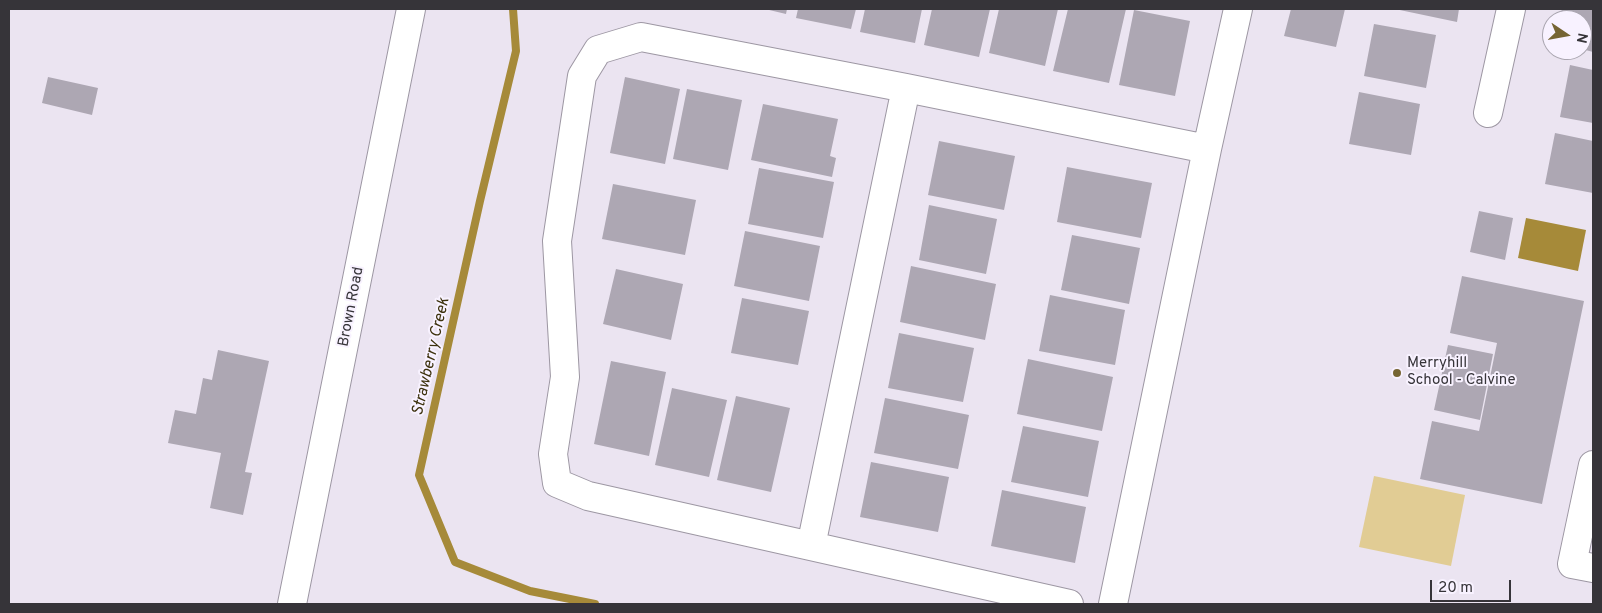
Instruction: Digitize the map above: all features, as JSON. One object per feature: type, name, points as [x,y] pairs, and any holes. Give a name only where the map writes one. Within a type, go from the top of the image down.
[{"type":"street","name":"Brown Road","points":[[292,604],[411,9]]},
{"type":"street","points":[[1113,604],[1207,149],[1238,9]]},
{"type":"street","points":[[1488,113],[1511,9]]},
{"type":"street","points":[[1069,604],[588,496],[557,483],[553,454],[564,377],[557,241],[582,76],[598,50],[641,38],[906,88],[1207,149]]},
{"type":"street","points":[[812,546],[906,88]]},
{"type":"street","points":[[1593,465],[1572,564],[1593,568]]},
{"type":"shaded area","points":[[1526,218],[1586,230],[1578,271],[1518,258]]},
{"type":"shaded area","points":[[1374,476],[1465,495],[1451,566],[1359,547]]},
{"type":"building","points":[[765,9],[787,9],[786,14]]},
{"type":"building","points":[[798,9],[856,9],[851,29],[796,18]]},
{"type":"building","points":[[865,9],[922,9],[915,43],[860,32]]},
{"type":"building","points":[[932,9],[990,9],[979,57],[924,45]]},
{"type":"building","points":[[999,9],[1058,9],[1045,66],[989,53]]},
{"type":"building","points":[[1068,9],[1126,9],[1109,83],[1053,71]]},
{"type":"building","points":[[1291,9],[1345,9],[1336,47],[1284,36]]},
{"type":"building","points":[[1395,9],[1459,9],[1457,22]]},
{"type":"building","points":[[1593,9],[1593,52],[1592,10],[1562,10]]},
{"type":"building","points":[[1134,10],[1190,21],[1175,96],[1119,85]]},
{"type":"building","points":[[1374,24],[1436,35],[1426,88],[1364,76]]},
{"type":"building","points":[[1570,65],[1593,70],[1593,123],[1560,117]]},
{"type":"building","points":[[48,77],[98,88],[92,115],[42,103]]},
{"type":"building","points":[[625,77],[680,89],[665,164],[610,153]]},
{"type":"building","points":[[687,89],[742,100],[728,170],[673,159]]},
{"type":"building","points":[[1359,92],[1420,104],[1411,155],[1349,144]]},
{"type":"building","points":[[763,104],[838,119],[830,156],[836,158],[832,177],[751,160]]},
{"type":"building","points":[[1555,133],[1593,141],[1593,193],[1545,184]]},
{"type":"building","points":[[939,141],[1015,156],[1004,210],[928,195]]},
{"type":"building","points":[[1067,167],[1152,183],[1141,238],[1057,222]]},
{"type":"building","points":[[759,168],[834,182],[823,238],[748,224]]},
{"type":"building","points":[[613,184],[696,200],[685,255],[602,239]]},
{"type":"building","points":[[929,205],[997,219],[986,274],[919,260]]},
{"type":"building","points":[[1479,211],[1513,218],[1505,260],[1470,252]]},
{"type":"building","points":[[745,231],[820,246],[809,301],[734,286]]},
{"type":"building","points":[[1072,235],[1140,248],[1129,304],[1061,290]]},
{"type":"building","points":[[911,266],[996,284],[985,340],[900,322]]},
{"type":"building","points":[[616,269],[683,284],[671,340],[603,324]]},
{"type":"building","points":[[1462,276],[1584,301],[1542,504],[1420,479],[1432,421],[1479,431],[1497,343],[1450,333]]},
{"type":"building","points":[[1050,295],[1125,310],[1115,365],[1039,351]]},
{"type":"building","points":[[742,298],[809,311],[798,365],[731,353]]},
{"type":"building","points":[[899,333],[974,348],[963,402],[888,388]]},
{"type":"building","points":[[1448,345],[1493,354],[1480,420],[1434,410]]},
{"type":"building","points":[[218,350],[269,361],[245,472],[252,473],[243,515],[210,508],[221,453],[168,443],[175,410],[196,414],[203,378],[212,380]]},
{"type":"building","points":[[1028,359],[1113,377],[1102,431],[1017,414]]},
{"type":"building","points":[[611,361],[666,372],[649,456],[594,444]]},
{"type":"building","points":[[672,388],[727,400],[709,477],[655,465]]},
{"type":"building","points":[[736,396],[790,408],[771,492],[717,480]]},
{"type":"building","points":[[885,398],[969,415],[958,469],[874,453]]},
{"type":"building","points":[[1023,426],[1099,441],[1088,497],[1011,482]]},
{"type":"building","points":[[871,462],[949,477],[938,532],[860,517]]},
{"type":"building","points":[[1002,490],[1086,507],[1075,563],[991,546]]},
{"type":"waterway","name":"Strawberry Creek","points":[[513,9],[516,51],[480,201],[419,475],[455,562],[530,591],[595,604]]},
{"type":"place","name":"Merryhill School - Calvine","points":[[1397,373]]}]
